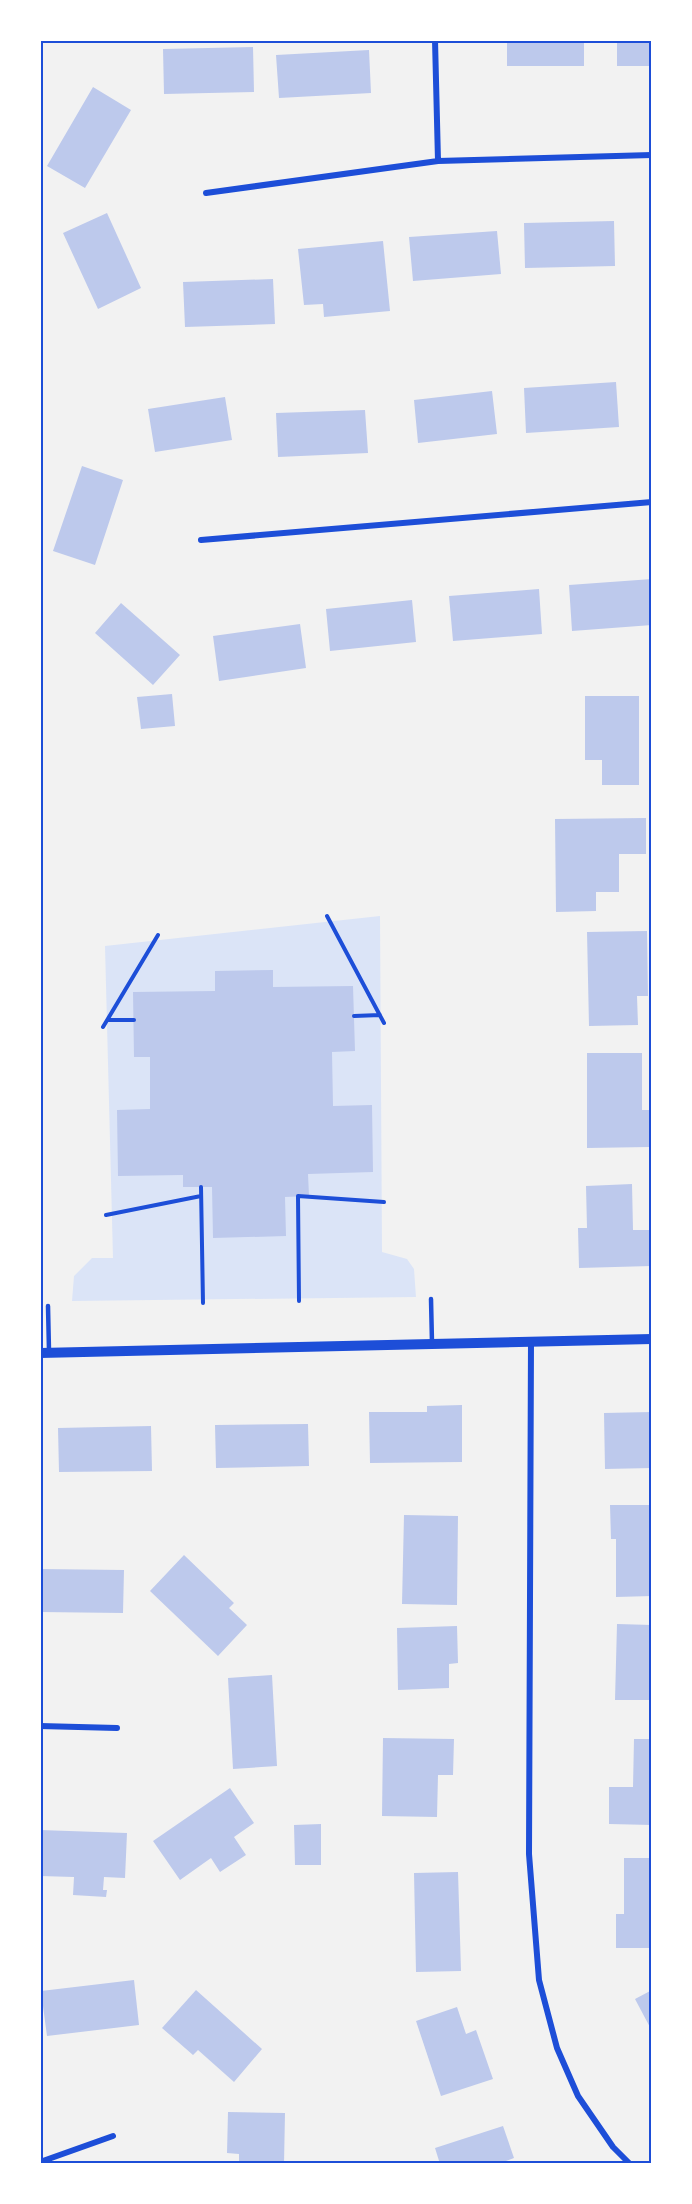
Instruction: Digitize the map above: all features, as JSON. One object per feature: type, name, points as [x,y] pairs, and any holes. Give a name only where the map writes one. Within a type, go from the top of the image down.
[{"type":"street","points":[[435,40],[438,161]]},
{"type":"street","points":[[206,193],[438,161],[651,155]]},
{"type":"street","points":[[201,540],[651,502]]},
{"type":"street","points":[[45,1353],[651,1339]]},
{"type":"street","points":[[531,1341],[529,1854],[539,1980],[556,2048],[578,2096],[613,2147],[630,2163]]},
{"type":"street","points":[[40,1726],[117,1728]]},
{"type":"street","points":[[40,2162],[113,2136]]},
{"type":"lane","points":[[431,1299],[432,1343]]},
{"type":"lane","points":[[45,1353],[48,1306]]},
{"type":"path","points":[[327,916],[384,1023]]},
{"type":"path","points":[[103,1027],[158,935]]},
{"type":"path","points":[[354,1016],[380,1015]]},
{"type":"path","points":[[107,1020],[134,1020]]},
{"type":"path","points":[[201,1187],[203,1303]]},
{"type":"path","points":[[106,1215],[201,1196]]},
{"type":"path","points":[[300,1301],[298,1196],[384,1202]]},
{"type":"shaded area","points":[[380,916],[382,1252],[407,1259],[414,1269],[416,1297],[72,1301],[74,1276],[92,1258],[113,1258],[105,946]]},
{"type":"building","points":[[507,40],[584,40],[584,66],[507,66]]},
{"type":"building","points":[[617,40],[652,40],[652,66],[617,66]]},
{"type":"building","points":[[253,47],[254,92],[164,94],[163,49]]},
{"type":"building","points":[[369,50],[371,93],[279,98],[276,55]]},
{"type":"building","points":[[93,87],[131,110],[85,188],[47,166]]},
{"type":"building","points":[[107,213],[141,288],[98,309],[63,233]]},
{"type":"building","points":[[614,221],[615,266],[525,268],[524,223]]},
{"type":"building","points":[[497,231],[501,274],[413,281],[409,237]]},
{"type":"building","points":[[383,241],[390,311],[324,317],[323,304],[304,305],[298,249]]},
{"type":"building","points":[[273,279],[275,324],[185,327],[183,282]]},
{"type":"building","points":[[616,382],[619,427],[526,433],[524,388]]},
{"type":"building","points":[[492,391],[497,434],[418,443],[414,400]]},
{"type":"building","points":[[225,397],[232,440],[155,452],[148,409]]},
{"type":"building","points":[[365,410],[368,453],[278,457],[276,413]]},
{"type":"building","points":[[82,466],[123,480],[95,565],[53,551]]},
{"type":"building","points":[[652,579],[652,625],[572,631],[569,585]]},
{"type":"building","points":[[539,589],[542,634],[453,641],[449,596]]},
{"type":"building","points":[[412,600],[416,642],[330,651],[326,609]]},
{"type":"building","points":[[121,603],[180,655],[153,685],[95,633]]},
{"type":"building","points":[[300,624],[306,668],[219,681],[213,636]]},
{"type":"building","points":[[172,694],[175,726],[141,729],[137,697]]},
{"type":"building","points":[[585,696],[639,696],[639,785],[602,785],[602,760],[585,760]]},
{"type":"building","points":[[646,818],[646,854],[619,854],[619,892],[596,892],[596,911],[556,912],[555,819]]},
{"type":"building","points":[[647,931],[648,996],[637,996],[638,1025],[589,1026],[587,932]]},
{"type":"building","points":[[273,970],[273,987],[353,986],[355,1051],[332,1052],[333,1106],[372,1105],[373,1172],[308,1174],[309,1196],[285,1197],[286,1236],[213,1238],[212,1187],[183,1187],[183,1175],[118,1176],[117,1110],[150,1109],[150,1057],[134,1057],[133,992],[215,991],[215,971]]},
{"type":"building","points":[[587,1053],[642,1053],[642,1110],[649,1110],[649,1147],[587,1148]]},
{"type":"building","points":[[632,1184],[633,1230],[650,1230],[651,1266],[579,1268],[578,1228],[587,1228],[586,1186]]},
{"type":"building","points":[[462,1405],[462,1462],[370,1463],[369,1412],[427,1412],[427,1406]]},
{"type":"building","points":[[652,1412],[652,1468],[605,1469],[604,1413]]},
{"type":"building","points":[[308,1424],[309,1466],[216,1468],[215,1425]]},
{"type":"building","points":[[151,1426],[152,1471],[59,1472],[58,1428]]},
{"type":"building","points":[[610,1505],[652,1505],[652,1596],[616,1597],[616,1539],[611,1539]]},
{"type":"building","points":[[404,1515],[458,1516],[457,1605],[402,1604]]},
{"type":"building","points":[[184,1555],[234,1603],[229,1608],[247,1625],[218,1656],[150,1591]]},
{"type":"building","points":[[40,1569],[124,1570],[123,1613],[40,1612]]},
{"type":"building","points":[[617,1624],[652,1625],[652,1700],[615,1700]]},
{"type":"building","points":[[457,1626],[458,1663],[449,1664],[449,1688],[398,1690],[397,1628]]},
{"type":"building","points":[[272,1675],[277,1766],[233,1769],[228,1678]]},
{"type":"building","points":[[383,1738],[454,1739],[453,1775],[438,1775],[437,1817],[382,1816]]},
{"type":"building","points":[[634,1739],[652,1739],[652,1825],[609,1824],[609,1787],[633,1787]]},
{"type":"building","points":[[230,1788],[254,1823],[234,1837],[246,1855],[220,1872],[211,1858],[180,1880],[153,1841]]},
{"type":"building","points":[[321,1824],[321,1865],[295,1865],[294,1825]]},
{"type":"building","points":[[40,1830],[127,1833],[125,1878],[104,1877],[103,1890],[107,1890],[106,1897],[73,1895],[74,1877],[40,1876]]},
{"type":"building","points":[[624,1858],[652,1858],[652,1948],[616,1948],[616,1914],[624,1914]]},
{"type":"building","points":[[458,1872],[461,1971],[416,1972],[414,1873]]},
{"type":"building","points":[[134,1980],[139,2025],[47,2036],[41,1991]]},
{"type":"building","points":[[196,1990],[262,2049],[234,2082],[198,2050],[193,2055],[162,2028]]},
{"type":"building","points":[[652,1990],[652,2031],[635,1999]]},
{"type":"building","points":[[457,2007],[466,2034],[476,2030],[493,2079],[441,2096],[416,2021]]},
{"type":"building","points":[[228,2112],[285,2113],[284,2164],[239,2164],[239,2154],[227,2153]]},
{"type":"building","points":[[503,2126],[514,2158],[498,2164],[440,2164],[435,2148]]}]
